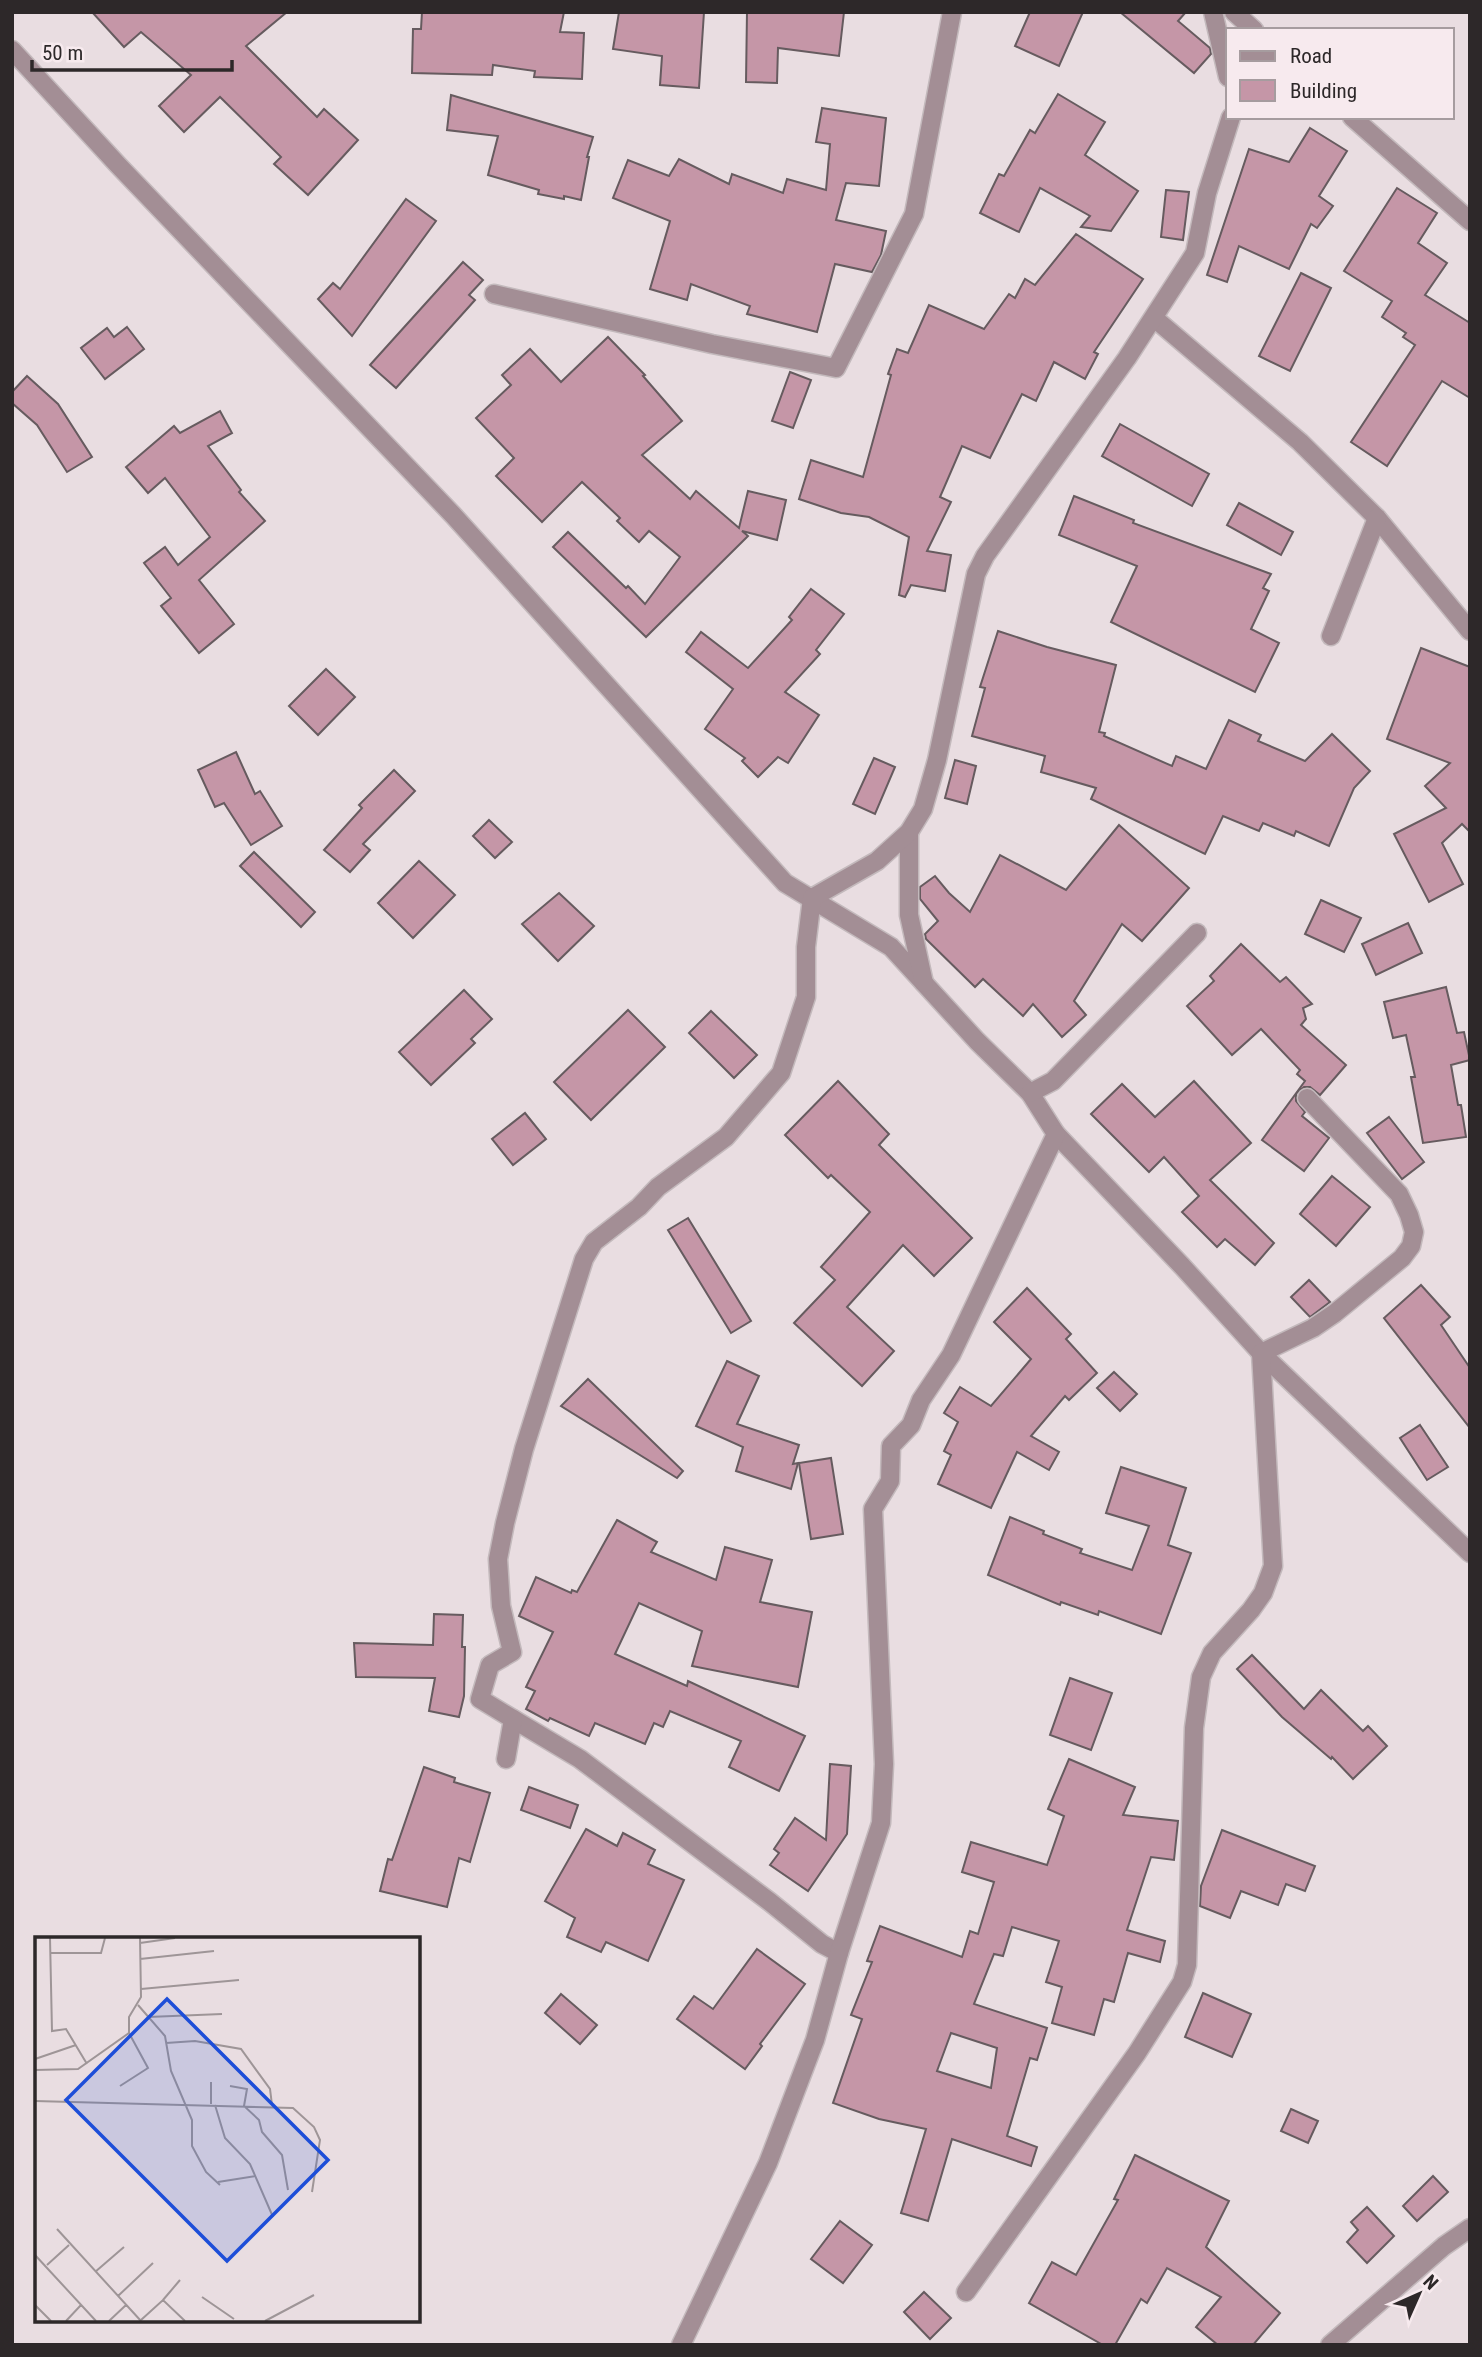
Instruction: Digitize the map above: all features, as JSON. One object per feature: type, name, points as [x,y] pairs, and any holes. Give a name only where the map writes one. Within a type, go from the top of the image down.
[{"type":"street","points":[[494,294],[712,344],[836,368],[914,214],[951,12]]},
{"type":"street","points":[[1213,12],[1226,68]]},
{"type":"street","points":[[1234,12],[1252,28]]},
{"type":"street","points":[[12,50],[118,165],[453,515],[785,883],[891,947],[977,1041],[1030,1093],[1056,1134],[1261,1353],[1470,1553]]},
{"type":"street","points":[[812,898],[877,861],[909,832],[923,809],[937,760],[976,574],[985,556],[1154,318],[1195,253],[1207,194],[1230,119]]},
{"type":"street","points":[[1354,119],[1470,221]]},
{"type":"street","points":[[1154,318],[1300,442],[1377,518],[1470,631]]},
{"type":"street","points":[[1331,636],[1377,518]]},
{"type":"street","points":[[909,832],[909,915],[925,983]]},
{"type":"street","points":[[812,898],[806,947],[806,997],[781,1073],[726,1138],[658,1187],[639,1207],[594,1241],[580,1269],[524,1449],[498,1559],[502,1606],[512,1652],[490,1665],[480,1699],[580,1759],[822,1944],[839,1953]]},
{"type":"street","points":[[1030,1093],[1054,1081],[1198,933]]},
{"type":"street","points":[[1261,1353],[1313,1328],[1335,1313],[1402,1258],[1411,1246],[1414,1232],[1399,1194],[1307,1098]]},
{"type":"street","points":[[681,2345],[768,2163],[815,2040],[839,1953],[881,1823],[884,1764],[873,1509],[890,1481],[891,1446],[911,1424],[921,1399],[951,1354],[1056,1134]]},
{"type":"street","points":[[965,2292],[1137,2053],[1182,1982],[1187,1965],[1194,1728],[1201,1677],[1212,1653],[1263,1593],[1273,1566],[1261,1353]]},
{"type":"street","points":[[1418,1505],[1470,1539]]},
{"type":"street","points":[[506,1759],[513,1719]]},
{"type":"street","points":[[1330,2345],[1444,2246],[1470,2228]]},
{"type":"building","points":[[92,12],[287,12],[246,46],[317,117],[324,109],[358,140],[308,195],[274,164],[281,157],[220,97],[184,132],[159,106],[191,75],[141,32],[124,47]]},
{"type":"building","points":[[422,12],[564,12],[560,32],[584,33],[582,79],[534,77],[535,71],[493,65],[492,75],[412,73],[413,29],[421,29]]},
{"type":"building","points":[[619,12],[704,12],[699,88],[660,85],[662,56],[613,49]]},
{"type":"building","points":[[747,12],[844,12],[839,56],[778,48],[777,83],[746,82]]},
{"type":"building","points":[[1030,12],[1083,12],[1059,66],[1015,46]]},
{"type":"building","points":[[1120,12],[1186,12],[1178,21],[1210,48],[1211,54],[1194,73]]},
{"type":"building","points":[[1058,94],[1105,122],[1085,155],[1138,191],[1111,231],[1081,227],[1090,216],[1040,188],[1019,232],[980,213],[999,174],[1004,176],[1030,130],[1035,133]]},
{"type":"building","points":[[451,95],[593,137],[587,157],[581,200],[538,194],[539,190],[488,175],[498,136],[447,130]]},
{"type":"building","points":[[822,108],[886,118],[879,186],[846,183],[836,220],[886,231],[881,255],[872,272],[835,264],[817,332],[747,314],[750,306],[691,284],[687,300],[650,289],[670,221],[613,198],[628,160],[669,176],[679,159],[729,184],[732,174],[783,193],[787,179],[826,190],[830,144],[816,142]]},
{"type":"building","points":[[1310,128],[1347,151],[1319,196],[1333,206],[1317,228],[1311,224],[1289,269],[1239,246],[1227,282],[1207,275],[1249,149],[1289,162]]},
{"type":"building","points":[[1397,188],[1437,213],[1418,243],[1447,263],[1425,295],[1470,323],[1470,398],[1442,381],[1387,466],[1351,442],[1415,345],[1403,337],[1406,333],[1382,317],[1392,301],[1344,271]]},
{"type":"building","points":[[1166,190],[1189,192],[1183,240],[1161,237]]},
{"type":"building","points":[[406,199],[436,221],[352,336],[318,299],[333,283],[340,289]]},
{"type":"building","points":[[1076,234],[1143,279],[1094,352],[1098,354],[1085,379],[1054,362],[1036,401],[1022,394],[990,458],[962,446],[940,497],[951,502],[927,551],[951,555],[945,591],[911,585],[905,597],[899,595],[909,537],[869,517],[841,513],[799,499],[811,460],[863,477],[891,375],[888,374],[897,349],[908,353],[929,305],[984,329],[1009,294],[1015,298],[1025,279],[1035,285]]},
{"type":"building","points":[[463,262],[483,280],[469,295],[475,300],[396,388],[370,365]]},
{"type":"building","points":[[1301,273],[1331,288],[1290,371],[1259,356]]},
{"type":"building","points":[[127,327],[144,349],[105,379],[81,348],[107,328],[114,337]]},
{"type":"building","points":[[608,337],[645,375],[643,376],[682,421],[642,455],[690,499],[696,491],[739,528],[748,491],[786,500],[777,540],[742,531],[748,536],[646,637],[553,547],[568,532],[645,604],[680,557],[649,531],[639,542],[617,521],[620,518],[582,482],[542,522],[496,476],[514,458],[476,418],[511,385],[502,375],[530,349],[561,382]]},
{"type":"building","points":[[790,372],[811,380],[793,428],[772,421]]},
{"type":"building","points":[[27,376],[58,404],[92,457],[67,472],[37,425],[12,403],[12,392]]},
{"type":"building","points":[[220,411],[232,433],[208,446],[241,490],[239,492],[265,521],[199,580],[234,624],[199,653],[161,606],[171,598],[144,563],[165,547],[178,565],[210,537],[165,478],[148,493],[126,467],[174,426],[180,433]]},
{"type":"building","points":[[1120,424],[1209,474],[1192,506],[1102,456]]},
{"type":"building","points":[[1074,496],[1134,520],[1133,523],[1271,574],[1263,588],[1269,591],[1251,629],[1279,643],[1255,692],[1111,622],[1137,566],[1059,535]]},
{"type":"building","points":[[1239,503],[1293,532],[1281,555],[1227,525]]},
{"type":"building","points":[[811,589],[844,614],[816,650],[820,654],[785,692],[819,715],[788,763],[778,757],[758,777],[742,761],[745,758],[705,729],[733,689],[686,652],[701,632],[748,668],[792,620],[789,617]]},
{"type":"building","points":[[998,631],[1116,665],[1099,732],[1172,766],[1176,756],[1206,769],[1229,720],[1261,735],[1258,741],[1305,761],[1332,734],[1370,771],[1354,788],[1329,846],[1296,831],[1294,836],[1263,823],[1259,831],[1223,816],[1205,854],[1091,799],[1096,788],[1041,772],[1045,756],[972,736],[985,688],[980,687]]},
{"type":"building","points":[[1421,648],[1470,667],[1470,832],[1462,824],[1442,843],[1463,884],[1429,902],[1394,834],[1446,808],[1425,786],[1450,763],[1387,739]]},
{"type":"building","points":[[326,669],[355,697],[318,735],[289,706]]},
{"type":"building","points":[[236,752],[255,794],[260,791],[282,826],[251,845],[224,803],[215,807],[198,770]]},
{"type":"building","points":[[874,758],[895,767],[875,814],[853,804]]},
{"type":"building","points":[[955,760],[976,766],[967,804],[945,798]]},
{"type":"building","points":[[394,770],[415,791],[363,844],[370,850],[350,872],[324,850],[362,808],[359,805]]},
{"type":"building","points":[[489,820],[512,842],[495,858],[473,836]]},
{"type":"building","points":[[1119,825],[1189,888],[1142,941],[1122,924],[1074,1001],[1086,1015],[1062,1037],[1033,1004],[1023,1016],[983,979],[975,987],[926,939],[925,934],[938,921],[920,899],[920,887],[935,876],[970,912],[1000,855],[1066,890]]},
{"type":"building","points":[[254,852],[315,912],[301,927],[240,866]]},
{"type":"building","points":[[419,861],[455,895],[413,938],[378,903]]},
{"type":"building","points":[[559,893],[594,926],[558,961],[522,924]]},
{"type":"building","points":[[1321,900],[1361,918],[1344,952],[1305,934]]},
{"type":"building","points":[[1408,923],[1422,953],[1376,975],[1362,944]]},
{"type":"building","points":[[1241,944],[1280,982],[1286,977],[1312,1004],[1303,1008],[1306,1019],[1301,1025],[1346,1065],[1320,1095],[1310,1087],[1304,1087],[1296,1094],[1296,1101],[1305,1112],[1302,1116],[1329,1138],[1304,1171],[1262,1140],[1305,1081],[1297,1074],[1300,1070],[1261,1029],[1232,1055],[1187,1006],[1214,981],[1210,976]]},
{"type":"building","points":[[1446,987],[1457,1033],[1464,1032],[1470,1060],[1451,1065],[1466,1137],[1423,1143],[1411,1077],[1415,1077],[1406,1035],[1393,1038],[1384,1002]]},
{"type":"building","points":[[464,990],[492,1019],[471,1039],[475,1043],[431,1085],[399,1052]]},
{"type":"building","points":[[628,1010],[665,1047],[591,1120],[554,1082]]},
{"type":"building","points":[[711,1011],[757,1055],[734,1078],[689,1033]]},
{"type":"building","points":[[838,1081],[889,1134],[879,1145],[972,1238],[934,1276],[903,1245],[847,1307],[894,1351],[862,1386],[794,1323],[835,1280],[821,1267],[870,1212],[831,1175],[828,1178],[785,1135]]},
{"type":"building","points":[[1194,1081],[1251,1143],[1210,1180],[1274,1243],[1255,1265],[1225,1239],[1217,1247],[1182,1212],[1199,1196],[1164,1157],[1149,1172],[1091,1114],[1122,1084],[1155,1117]]},
{"type":"building","points":[[525,1113],[546,1139],[513,1165],[492,1139]]},
{"type":"building","points":[[1389,1117],[1424,1162],[1402,1179],[1367,1133]]},
{"type":"building","points":[[1332,1176],[1370,1207],[1336,1246],[1300,1214]]},
{"type":"building","points":[[688,1218],[751,1321],[731,1333],[668,1230]]},
{"type":"building","points":[[1309,1280],[1330,1302],[1310,1317],[1291,1297]]},
{"type":"building","points":[[1421,1285],[1450,1317],[1441,1325],[1470,1368],[1470,1428],[1384,1318]]},
{"type":"building","points":[[1027,1288],[1071,1334],[1066,1339],[1097,1373],[1069,1400],[1065,1396],[1031,1436],[1059,1452],[1049,1470],[1017,1452],[991,1508],[938,1484],[951,1455],[944,1451],[958,1422],[944,1413],[960,1387],[991,1406],[1031,1359],[994,1322]]},
{"type":"building","points":[[727,1361],[759,1376],[737,1424],[799,1445],[793,1464],[798,1463],[791,1489],[736,1471],[743,1447],[696,1426]]},
{"type":"building","points":[[1114,1372],[1137,1394],[1120,1411],[1097,1388]]},
{"type":"building","points":[[588,1379],[683,1471],[677,1478],[561,1406]]},
{"type":"building","points":[[1420,1425],[1448,1467],[1427,1480],[1400,1438]]},
{"type":"building","points":[[831,1458],[843,1534],[811,1539],[799,1463]]},
{"type":"building","points":[[1121,1467],[1186,1488],[1168,1545],[1191,1553],[1161,1634],[1099,1611],[1098,1615],[1061,1602],[1060,1605],[988,1575],[1010,1517],[1044,1531],[1043,1534],[1082,1549],[1080,1553],[1132,1570],[1149,1526],[1106,1513]]},
{"type":"building","points":[[617,1520],[657,1542],[651,1552],[716,1580],[725,1547],[772,1560],[760,1602],[812,1612],[798,1687],[692,1666],[702,1631],[639,1603],[615,1654],[687,1686],[688,1681],[805,1736],[779,1791],[729,1767],[741,1741],[670,1711],[663,1727],[654,1723],[645,1744],[595,1723],[589,1736],[550,1718],[548,1721],[526,1709],[535,1691],[526,1687],[553,1632],[519,1616],[536,1577],[571,1593],[572,1590],[577,1592]]},
{"type":"building","points":[[434,1614],[463,1615],[464,1696],[459,1717],[429,1711],[435,1678],[356,1677],[354,1643],[433,1645]]},
{"type":"building","points":[[1252,1655],[1304,1709],[1321,1690],[1363,1731],[1368,1726],[1387,1746],[1353,1779],[1332,1757],[1331,1759],[1282,1717],[1237,1669]]},
{"type":"building","points":[[1070,1678],[1112,1693],[1091,1750],[1050,1735]]},
{"type":"building","points":[[1069,1759],[1135,1787],[1123,1815],[1178,1821],[1174,1860],[1151,1857],[1127,1930],[1165,1941],[1160,1962],[1128,1953],[1114,2002],[1104,1999],[1094,2035],[1052,2023],[1062,1987],[1046,1982],[1059,1941],[1012,1927],[1003,1956],[994,1954],[974,2004],[1047,2028],[1037,2060],[1030,2058],[1007,2136],[1037,2147],[1031,2166],[952,2139],[928,2221],[901,2213],[926,2129],[879,2119],[833,2103],[862,2019],[851,2015],[872,1962],[867,1961],[880,1926],[962,1957],[970,1931],[978,1934],[994,1882],[962,1872],[971,1842],[1047,1865],[1064,1816],[1048,1809]],"holes":[[[951,2033],[997,2048],[991,2088],[937,2071]]]},
{"type":"building","points":[[830,1764],[851,1766],[847,1834],[808,1891],[770,1865],[779,1853],[774,1849],[795,1818],[826,1840]]},
{"type":"building","points":[[424,1767],[455,1778],[454,1782],[490,1793],[470,1862],[459,1858],[447,1907],[380,1891],[388,1859],[392,1860]]},
{"type":"building","points":[[529,1787],[578,1805],[570,1828],[521,1810]]},
{"type":"building","points":[[586,1829],[617,1846],[623,1833],[655,1850],[648,1864],[684,1880],[648,1961],[606,1942],[601,1952],[567,1937],[575,1918],[545,1901]]},
{"type":"building","points":[[1222,1830],[1315,1866],[1305,1891],[1286,1884],[1278,1905],[1241,1891],[1230,1918],[1200,1906],[1201,1886]]},
{"type":"building","points":[[757,1949],[805,1984],[760,2044],[762,2046],[745,2069],[677,2019],[694,1996],[713,2009]]},
{"type":"building","points":[[1203,1993],[1251,2014],[1232,2057],[1185,2037]]},
{"type":"building","points":[[561,1994],[597,2025],[580,2044],[545,2013]]},
{"type":"building","points":[[1291,2109],[1318,2121],[1308,2143],[1281,2131]]},
{"type":"building","points":[[1135,2155],[1229,2201],[1206,2247],[1280,2313],[1253,2345],[1218,2345],[1196,2327],[1221,2297],[1167,2268],[1147,2303],[1141,2299],[1115,2345],[1103,2345],[1029,2303],[1052,2262],[1076,2275],[1118,2200],[1114,2199]]},
{"type":"building","points":[[1433,2176],[1448,2192],[1417,2221],[1403,2206]]},
{"type":"building","points":[[1367,2207],[1394,2236],[1367,2263],[1347,2242],[1358,2230],[1351,2222]]},
{"type":"building","points":[[840,2221],[872,2245],[843,2283],[811,2259]]},
{"type":"building","points":[[924,2292],[951,2318],[930,2339],[904,2312]]}]
